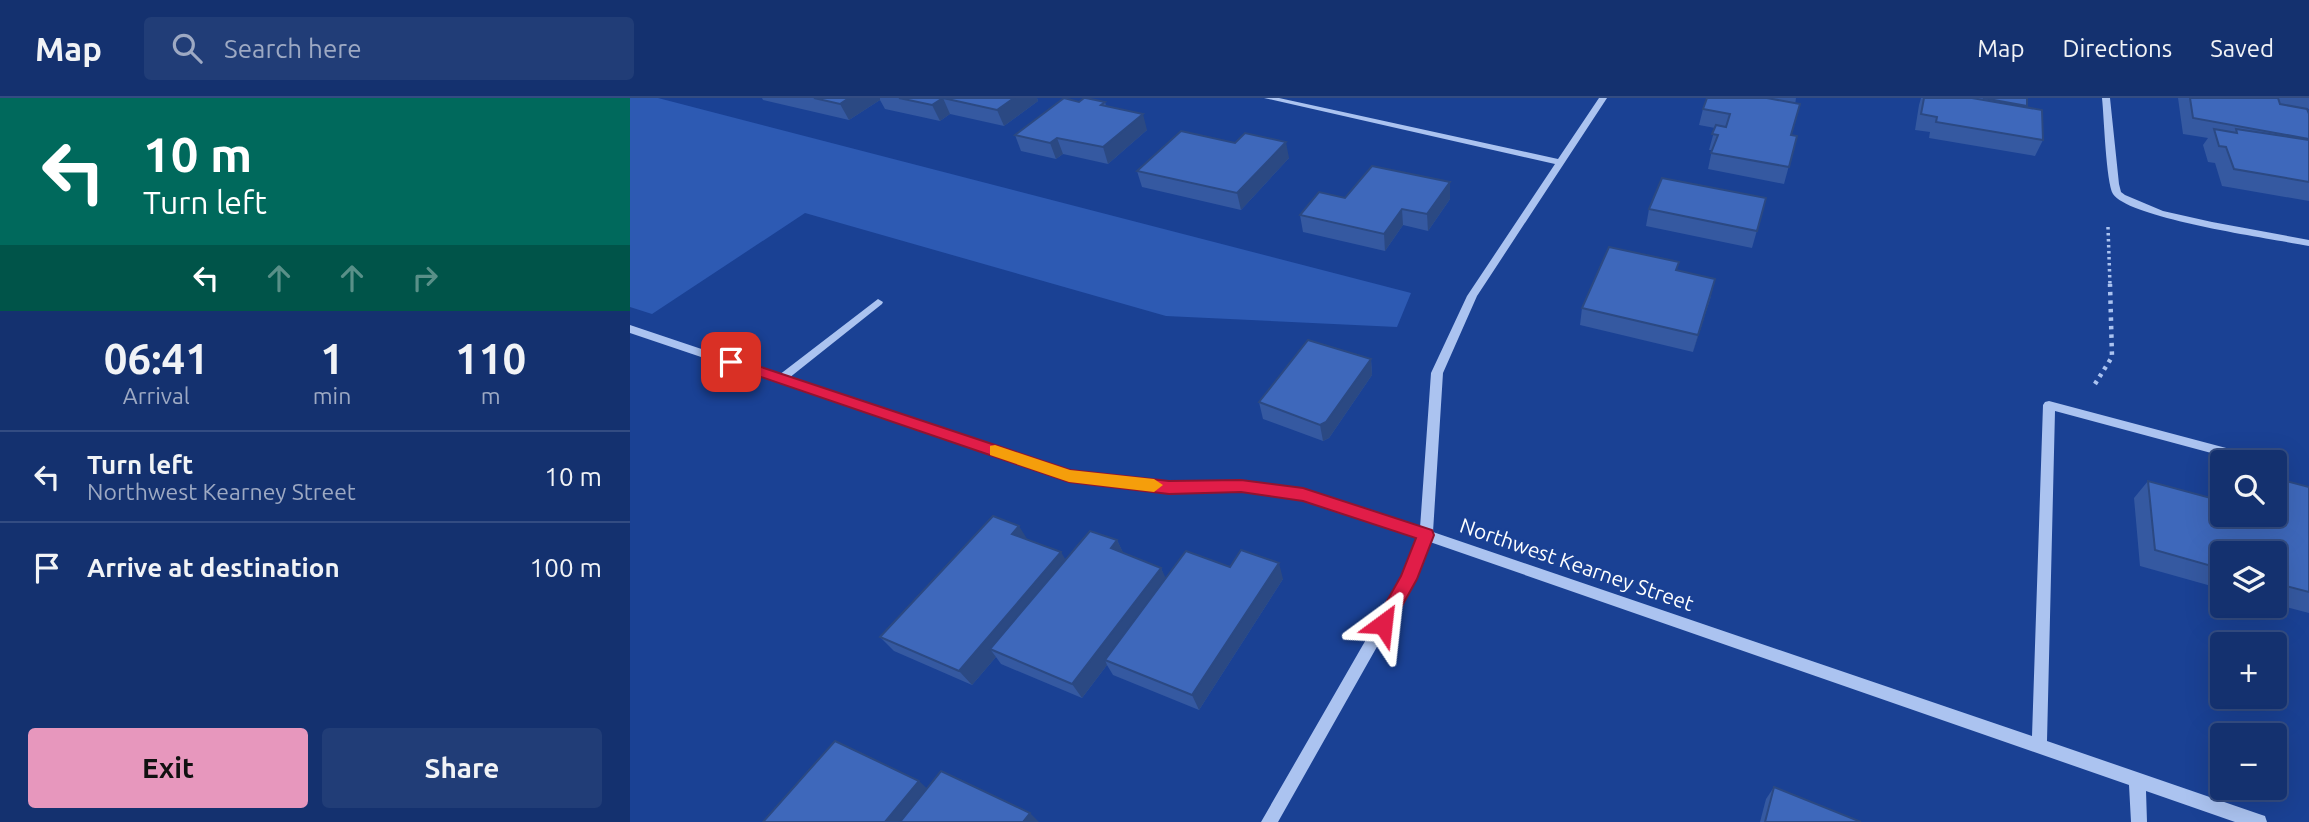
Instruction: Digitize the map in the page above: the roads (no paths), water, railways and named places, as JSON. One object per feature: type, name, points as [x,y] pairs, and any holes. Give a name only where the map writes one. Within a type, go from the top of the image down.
[{"type":"street","points":[[1268,98],[1560,162]]},
{"type":"street","points":[[1269,822],[1409,579],[1426,535],[1437,373],[1472,296],[1603,98]]},
{"type":"street","points":[[2106,98],[2114,184],[2116,193],[2124,199],[2169,214],[2309,243]]},
{"type":"street","points":[[782,378],[878,302]]},
{"type":"street","name":"Northwest Kearney Street","points":[[630,329],[1069,476],[1169,487],[1241,486],[1303,495],[2259,822]]},
{"type":"street","points":[[2039,745],[2049,405],[2218,450]]},
{"type":"street","points":[[2137,780],[2139,822]]}]
